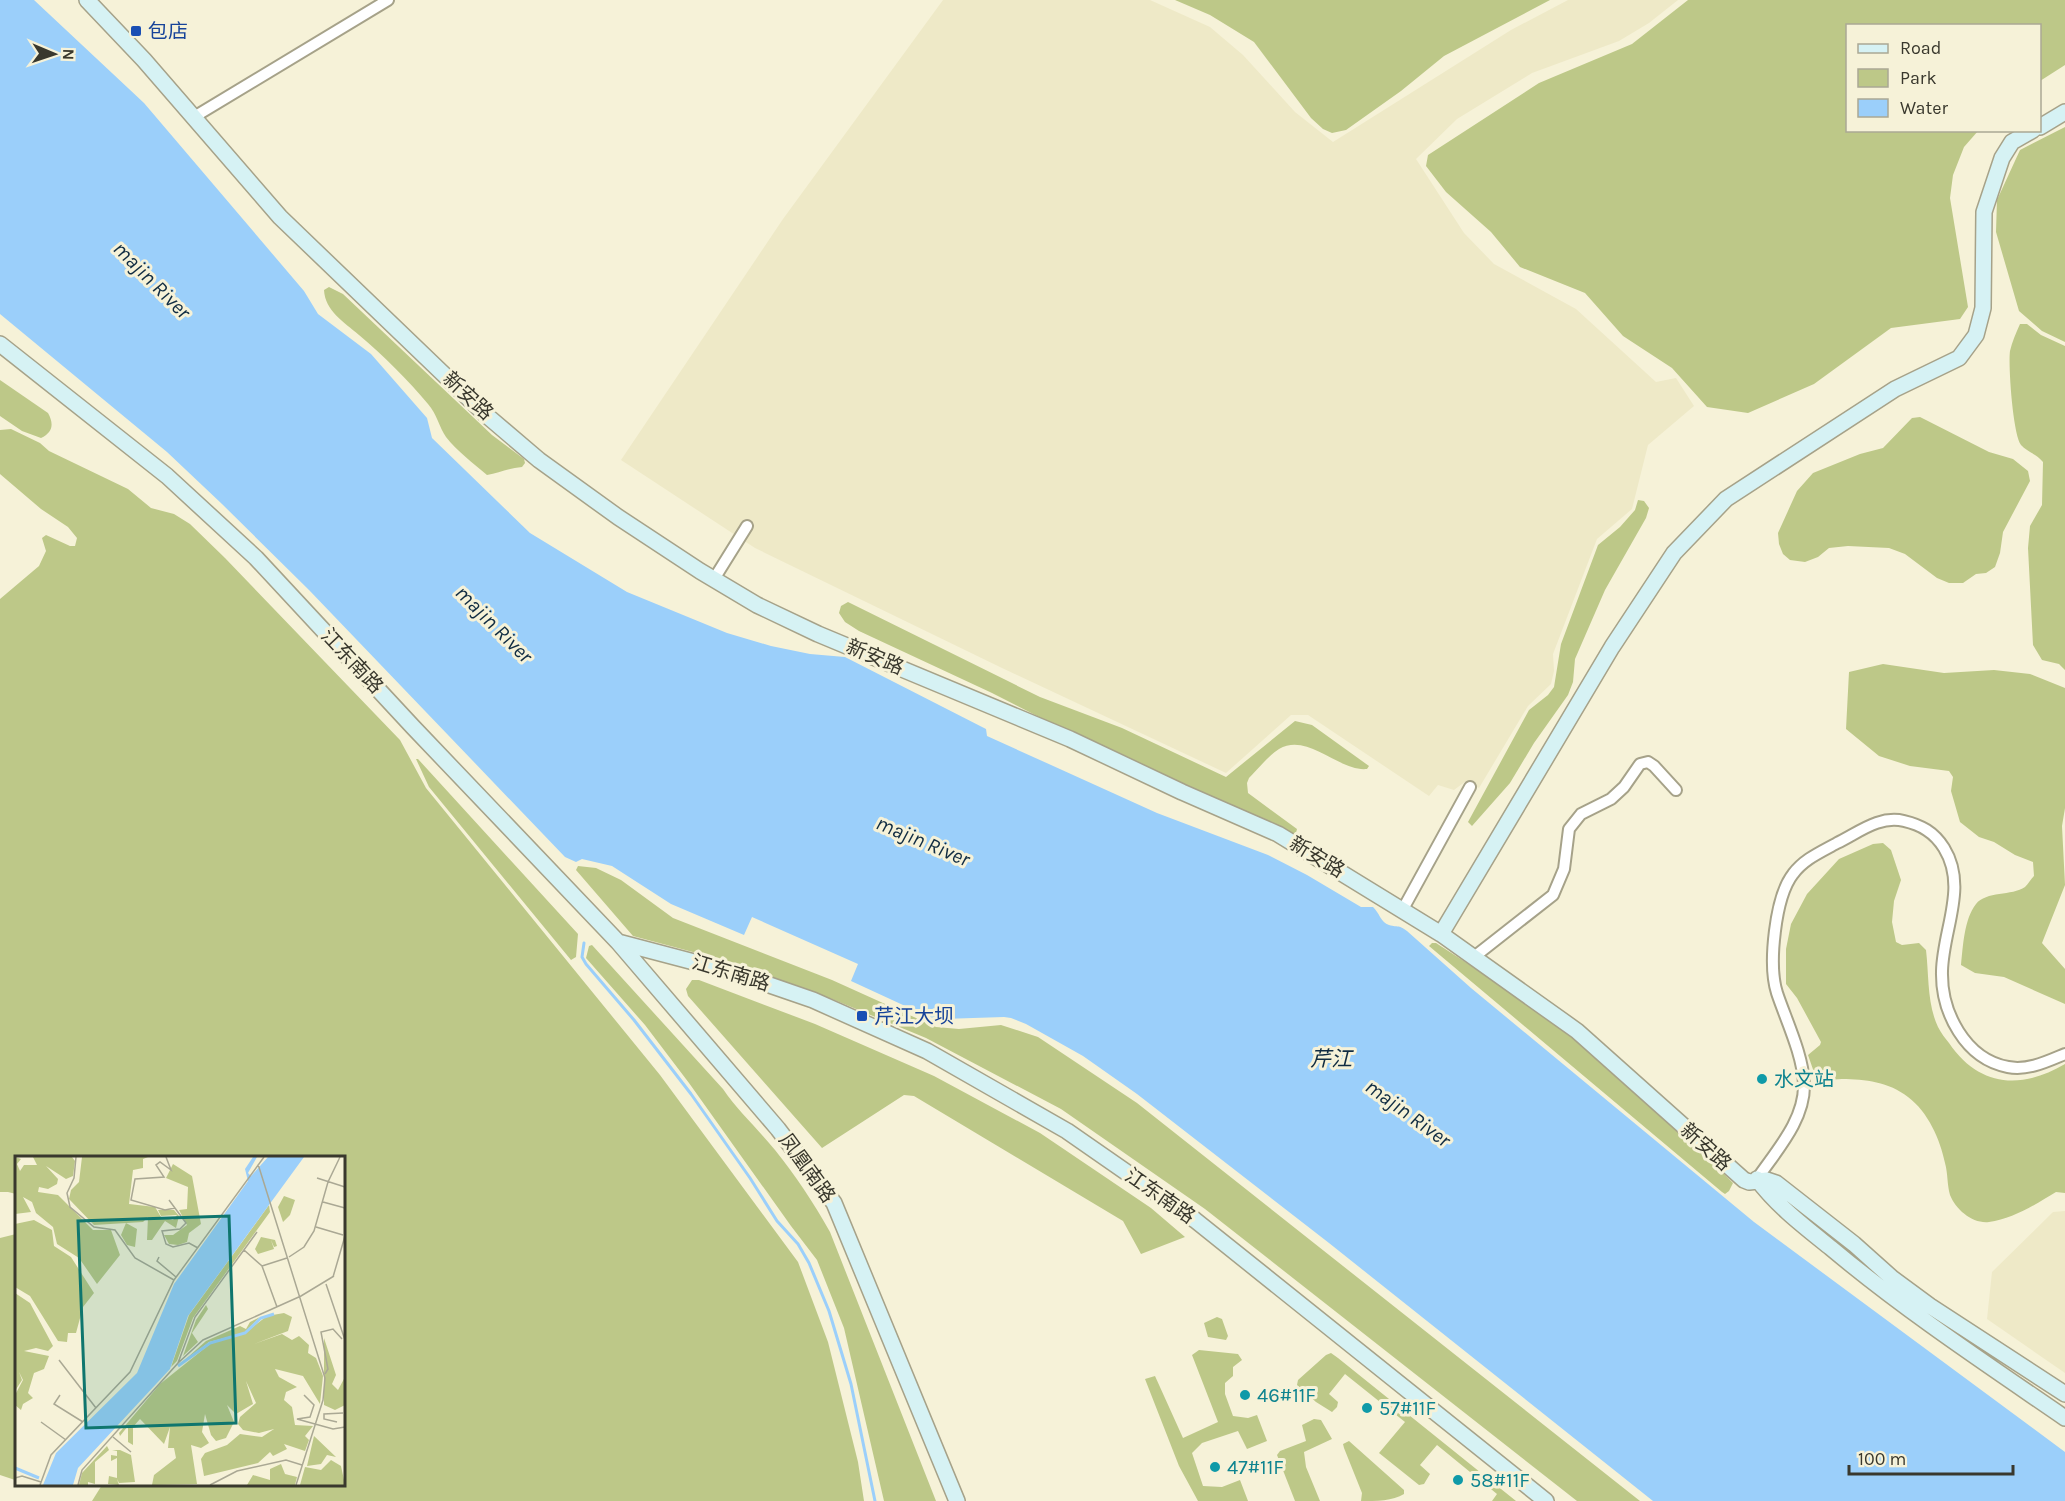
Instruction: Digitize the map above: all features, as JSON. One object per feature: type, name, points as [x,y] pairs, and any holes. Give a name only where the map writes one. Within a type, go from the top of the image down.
[{"type":"main road","name":"新安路","points":[[87,0],[144,60],[280,217],[485,414],[539,460],[618,517],[757,605],[818,634],[1070,739],[1278,834],[1402,909],[1442,934],[1577,1031],[1744,1180],[1749,1182],[1757,1179],[1776,1183],[1854,1244],[1892,1278],[1930,1306],[2065,1394]]},
{"type":"main road","points":[[2041,126],[2065,112]]},
{"type":"main road","points":[[1442,934],[1612,647],[1674,553],[1726,498],[1895,389],[1959,358],[1971,342],[1976,335],[1983,308],[1984,212],[2002,158],[2012,142],[2030,132]]},
{"type":"main road","name":"江东南路","points":[[0,344],[167,476],[256,558],[618,942],[732,972],[813,1000],[927,1051],[1067,1131],[1195,1220],[1546,1501]]},
{"type":"main road","name":"凤凰南路","points":[[618,942],[778,1129],[834,1203],[957,1501]]},
{"type":"main road","name":"新安路","points":[[1757,1179],[1766,1192],[1869,1280],[2065,1418]]},
{"type":"street","points":[[194,117],[388,0]]},
{"type":"street","points":[[714,579],[747,526]]},
{"type":"street","points":[[1474,957],[1553,896],[1564,870],[1569,829],[1581,814],[1611,799],[1624,787],[1640,764],[1648,762],[1654,765],[1676,790]]},
{"type":"street","points":[[1402,909],[1470,787]]},
{"type":"street","points":[[1757,1179],[1794,1125],[1800,1108],[1804,1084],[1801,1065],[1776,989],[1774,936],[1784,889],[1793,874],[1806,860],[1878,822],[1898,820],[1919,825],[1931,833],[1950,859],[1955,877],[1955,897],[1942,971],[1945,1004],[1958,1031],[1970,1046],[1986,1059],[2010,1068],[2039,1065],[2065,1054]]},
{"type":"shaded area","points":[[943,0],[1150,0],[1210,27],[1243,55],[1295,112],[1333,142],[1511,30],[1568,0],[1678,0],[1649,23],[1619,41],[1532,73],[1457,119],[1416,159],[1464,233],[1494,264],[1576,309],[1656,382],[1676,378],[1694,406],[1648,445],[1632,509],[1597,539],[1553,654],[1554,671],[1551,684],[1528,706],[1479,788],[1466,781],[1454,790],[1438,785],[1429,796],[1308,715],[1291,715],[1226,773],[1002,668],[755,548],[621,460],[783,219]]},
{"type":"shaded area","points":[[2065,1211],[2065,1373],[1987,1319],[1992,1272],[2053,1212]]},
{"type":"green space","points":[[1175,0],[1550,0],[1444,56],[1401,91],[1346,130],[1332,133],[1323,129],[1311,118],[1254,42],[1210,15]]},
{"type":"green space","points":[[1688,0],[2065,0],[2065,65],[2041,80],[2041,24],[1846,24],[1846,132],[1977,132],[1964,147],[1953,175],[1950,198],[1968,307],[1960,319],[1891,328],[1814,384],[1748,413],[1707,407],[1672,368],[1623,336],[1585,293],[1520,267],[1491,232],[1446,192],[1426,166],[1428,155],[1539,83],[1632,44]]},
{"type":"green space","points":[[2065,127],[2065,342],[2042,331],[2019,311],[1996,232],[1997,200],[2020,150]]},
{"type":"green space","points":[[329,287],[343,294],[492,435],[524,459],[525,463],[522,467],[487,475],[460,452],[446,437],[431,408],[412,386],[332,310],[324,290]]},
{"type":"green space","points":[[2020,324],[2027,324],[2041,335],[2065,346],[2065,670],[2059,664],[2042,660],[2033,645],[2028,548],[2030,526],[2042,505],[2043,462],[2021,445],[2016,428],[2012,400],[2010,351]]},
{"type":"green space","points":[[0,380],[48,413],[52,424],[48,433],[41,438],[22,431],[0,416]]},
{"type":"green space","points":[[1920,417],[1989,452],[2013,459],[2028,471],[2030,481],[2003,532],[1995,567],[1986,573],[1976,574],[1963,583],[1949,583],[1937,578],[1905,554],[1889,548],[1848,546],[1829,548],[1818,557],[1805,562],[1790,560],[1783,554],[1778,533],[1797,491],[1813,473],[1860,454],[1883,448],[1912,418]]},
{"type":"green space","points":[[11,429],[40,443],[49,451],[128,489],[151,508],[174,514],[190,524],[400,740],[426,788],[660,1075],[798,1262],[828,1342],[858,1462],[864,1501],[92,1501],[101,1486],[345,1486],[345,1156],[15,1156],[15,1194],[0,1192],[0,599],[39,566],[46,551],[42,538],[46,535],[75,546],[77,538],[68,527],[41,509],[0,474],[0,430]]},
{"type":"green space","points":[[1638,500],[1644,501],[1649,508],[1646,518],[1605,590],[1575,659],[1573,682],[1568,695],[1534,743],[1510,783],[1472,826],[1468,822],[1529,710],[1548,695],[1554,687],[1561,644],[1598,545],[1620,527],[1635,510]]},
{"type":"green space","points":[[848,602],[1040,697],[1122,728],[1226,777],[1295,721],[1312,725],[1369,766],[1367,769],[1346,765],[1301,745],[1290,745],[1271,755],[1249,778],[1248,793],[1297,829],[1296,833],[1290,833],[1094,745],[992,693],[859,631],[845,622],[839,613],[841,606]]},
{"type":"green space","points":[[1883,664],[1944,673],[1994,670],[2030,674],[2065,688],[2065,808],[2062,826],[2065,885],[2042,943],[2065,969],[2065,1004],[2004,977],[1975,973],[1961,965],[1967,925],[1976,904],[1986,897],[2013,892],[2025,887],[2034,876],[2033,862],[1979,837],[1960,822],[1951,791],[1953,777],[1949,771],[1910,766],[1879,756],[1846,729],[1849,672]]},
{"type":"green space","points":[[416,759],[578,934],[576,957],[571,960],[429,787]]},
{"type":"green space","points":[[1883,843],[1891,850],[1901,880],[1894,901],[1892,922],[1896,942],[1902,945],[1919,943],[1926,950],[1934,1018],[1961,1058],[1987,1076],[2002,1080],[2033,1078],[2065,1064],[2065,1193],[2056,1192],[2007,1218],[1989,1222],[1977,1221],[1956,1206],[1950,1195],[1943,1154],[1936,1136],[1922,1110],[1908,1097],[1876,1082],[1816,1078],[1808,1055],[1821,1042],[1797,998],[1786,984],[1786,949],[1791,924],[1807,894],[1839,859],[1873,844]]},
{"type":"green space","points":[[578,866],[596,868],[621,880],[673,918],[832,980],[936,1027],[959,1029],[1001,1025],[1038,1037],[1137,1103],[1640,1501],[1577,1501],[1205,1209],[1061,1109],[926,1038],[832,999],[719,959],[633,936],[576,870]]},
{"type":"green space","points":[[1436,943],[1511,991],[1583,1044],[1660,1112],[1733,1183],[1729,1191],[1725,1194],[1722,1192],[1429,946]]},
{"type":"green space","points":[[592,945],[768,1142],[797,1179],[817,1210],[830,1232],[936,1501],[884,1501],[844,1328],[817,1260],[645,1025],[586,958],[589,946]]},
{"type":"green space","points":[[692,980],[699,980],[815,1024],[934,1076],[1040,1133],[1151,1208],[1185,1237],[1141,1254],[1123,1221],[914,1096],[904,1095],[822,1148],[688,996],[686,989]]},
{"type":"green space","points":[[15,1234],[15,1480],[0,1475],[0,1238]]},
{"type":"green space","points":[[1217,1317],[1222,1319],[1228,1336],[1226,1340],[1208,1337],[1204,1323]]},
{"type":"green space","points":[[1199,1350],[1238,1354],[1242,1360],[1233,1367],[1233,1376],[1225,1383],[1225,1394],[1233,1416],[1248,1418],[1257,1415],[1267,1441],[1247,1449],[1238,1431],[1202,1443],[1192,1453],[1203,1486],[1222,1487],[1240,1480],[1248,1501],[1198,1501],[1179,1466],[1145,1379],[1155,1376],[1183,1438],[1218,1422],[1192,1355]]},
{"type":"green space","points":[[1331,1353],[1516,1501],[1492,1501],[1497,1494],[1437,1445],[1420,1465],[1430,1474],[1424,1484],[1419,1485],[1379,1453],[1405,1422],[1345,1374],[1329,1394],[1338,1402],[1332,1412],[1316,1402],[1297,1385],[1298,1380]]},
{"type":"green space","points":[[1314,1419],[1321,1420],[1332,1439],[1304,1452],[1306,1467],[1320,1501],[1295,1501],[1277,1455],[1280,1451],[1306,1441],[1302,1425]]},
{"type":"green space","points":[[1349,1441],[1404,1490],[1404,1494],[1378,1501],[1361,1501],[1362,1493],[1343,1444]]},
{"type":"water","points":[[0,0],[34,0],[144,103],[304,291],[318,314],[371,354],[427,418],[432,438],[530,533],[627,592],[727,633],[771,646],[810,654],[845,657],[986,729],[987,736],[1157,813],[1268,855],[1361,907],[1373,907],[1384,922],[1407,931],[1471,988],[1754,1222],[2065,1452],[2065,1501],[1653,1501],[1329,1243],[1137,1094],[1083,1056],[1011,1018],[942,1019],[929,1017],[851,981],[858,964],[752,917],[744,935],[671,904],[612,866],[582,859],[576,862],[565,857],[309,590],[222,504],[167,452],[0,314]]},
{"type":"waterway","points":[[584,943],[582,957],[586,964],[634,1020],[691,1094],[777,1221],[798,1244],[809,1263],[829,1311],[851,1384],[875,1501]]},
{"type":"place","name":"包店","points":[[136,31]]},
{"type":"place","name":"芹江大坝","points":[[862,1016]]},
{"type":"place","name":"水文站","points":[[1762,1079]]},
{"type":"place","name":"46#11F","points":[[1245,1395]]},
{"type":"place","name":"57#11F","points":[[1367,1408]]},
{"type":"place","name":"47#11F","points":[[1215,1467]]},
{"type":"place","name":"58#11F","points":[[1458,1480]]},
{"type":"water label","name":"majin River","points":[[152,280]]},
{"type":"water label","name":"majin River","points":[[494,624]]},
{"type":"water label","name":"majin River","points":[[923,841]]},
{"type":"water label","name":"芹江","points":[[1331,1059]]},
{"type":"water label","name":"majin River","points":[[1408,1113]]}]
